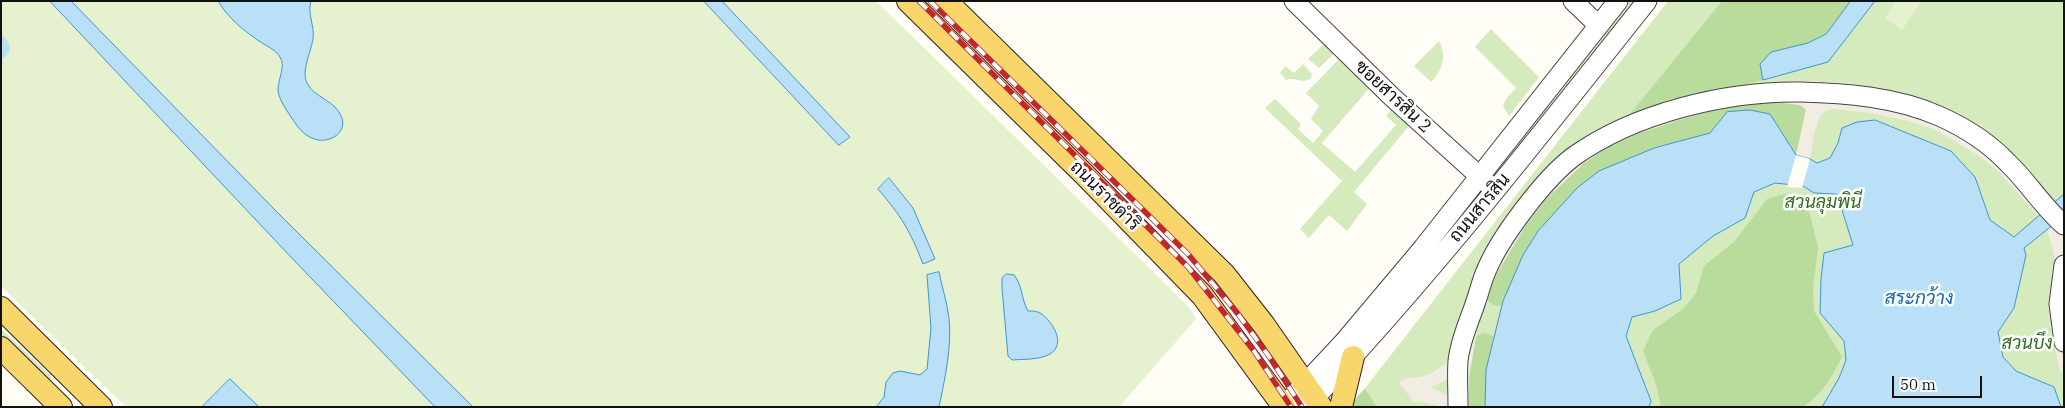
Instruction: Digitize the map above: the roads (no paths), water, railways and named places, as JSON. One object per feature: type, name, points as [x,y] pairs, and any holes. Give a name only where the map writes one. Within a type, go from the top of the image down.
[{"type":"main road","name":"ถนนราชดำริ","points":[[908,1],[1202,295],[1284,406]]},
{"type":"main road","name":"ถนนราชดำริ","points":[[946,1],[1224,274],[1264,325],[1312,398]]},
{"type":"main road","points":[[1028,119],[1048,101]]},
{"type":"main road","points":[[1,308],[101,407]]},
{"type":"main road","points":[[1,348],[56,405]]},
{"type":"main road","points":[[1341,407],[1353,357]]},
{"type":"street","name":"ซอยสารสิน 2","points":[[1294,1],[1391,96],[1495,190]]},
{"type":"street","points":[[1573,1],[1598,25]]},
{"type":"street","name":"ถนนสารสิน","points":[[1284,406],[1312,398],[1353,357],[1415,271],[1422,248],[1618,1]]},
{"type":"street","name":"ถนนสารสิน","points":[[1312,398],[1343,343],[1415,271],[1438,259],[1646,1]]},
{"type":"street","points":[[1458,407],[1458,362],[1462,343],[1487,269],[1505,236],[1555,173],[1574,156],[1605,138],[1664,112],[1742,95],[1779,92],[1834,93],[1911,105],[1962,128],[1986,144],[2008,162],[2057,218]]},
{"type":"street","points":[[1422,248],[1422,254],[1426,260],[1438,259]]},
{"type":"street","points":[[2064,265],[2059,304],[2064,342]]},
{"type":"street","points":[[56,405],[76,382]]},
{"type":"water","points":[[50,1],[71,1],[277,212],[473,407],[435,407]]},
{"type":"water","points":[[218,1],[311,1],[310,11],[313,39],[305,78],[310,88],[339,112],[343,124],[338,134],[329,139],[318,140],[305,134],[295,124],[281,101],[278,90],[282,64],[280,57],[236,23]]},
{"type":"water","points":[[704,1],[722,1],[850,137],[839,145]]},
{"type":"water","points":[[1851,1],[1875,1],[1828,62],[1763,80],[1760,64],[1771,52],[1808,43],[1826,34]]},
{"type":"water","name":"สระกว้าง","points":[[1750,110],[1770,114],[1796,155],[1817,163],[1830,158],[1838,143],[1842,128],[1857,122],[1875,120],[1951,151],[1975,177],[1990,220],[2014,237],[2064,194],[2064,216],[2024,248],[2026,255],[2014,308],[1998,332],[2003,357],[2016,371],[2054,387],[2061,407],[1822,407],[1839,378],[1846,360],[1844,341],[1820,313],[1824,253],[1853,245],[1837,194],[1814,193],[1803,186],[1775,183],[1754,192],[1745,218],[1713,236],[1679,264],[1681,299],[1655,311],[1632,317],[1626,336],[1651,401],[1649,407],[1485,407],[1486,370],[1503,301],[1523,255],[1538,231],[1577,188],[1599,171],[1654,148],[1710,133],[1727,112]]},
{"type":"water","points":[[889,178],[913,208],[935,259],[923,264],[904,224],[878,189]]},
{"type":"water","points":[[939,272],[948,312],[950,340],[939,407],[876,407],[884,397],[886,382],[893,373],[900,371],[920,375],[927,369],[931,328],[927,275]]},
{"type":"water","points":[[1007,274],[1014,275],[1017,279],[1028,311],[1036,311],[1045,316],[1053,326],[1056,332],[1057,344],[1055,350],[1050,354],[1036,358],[1012,360],[1008,356],[1002,288],[1002,278]]},
{"type":"water","points":[[230,379],[259,407],[202,407]]},
{"type":"waterway","points":[[1,42],[4,48],[1,53]]},
{"type":"railway","points":[[919,1],[1188,267],[1254,351],[1291,407]]},
{"type":"railway","points":[[930,1],[1188,254],[1238,314],[1302,407]]},
{"type":"park label","name":"สวนลุมพินี","points":[[1823,203]]},
{"type":"park label","name":"สวนบึง","points":[[2027,344]]}]
